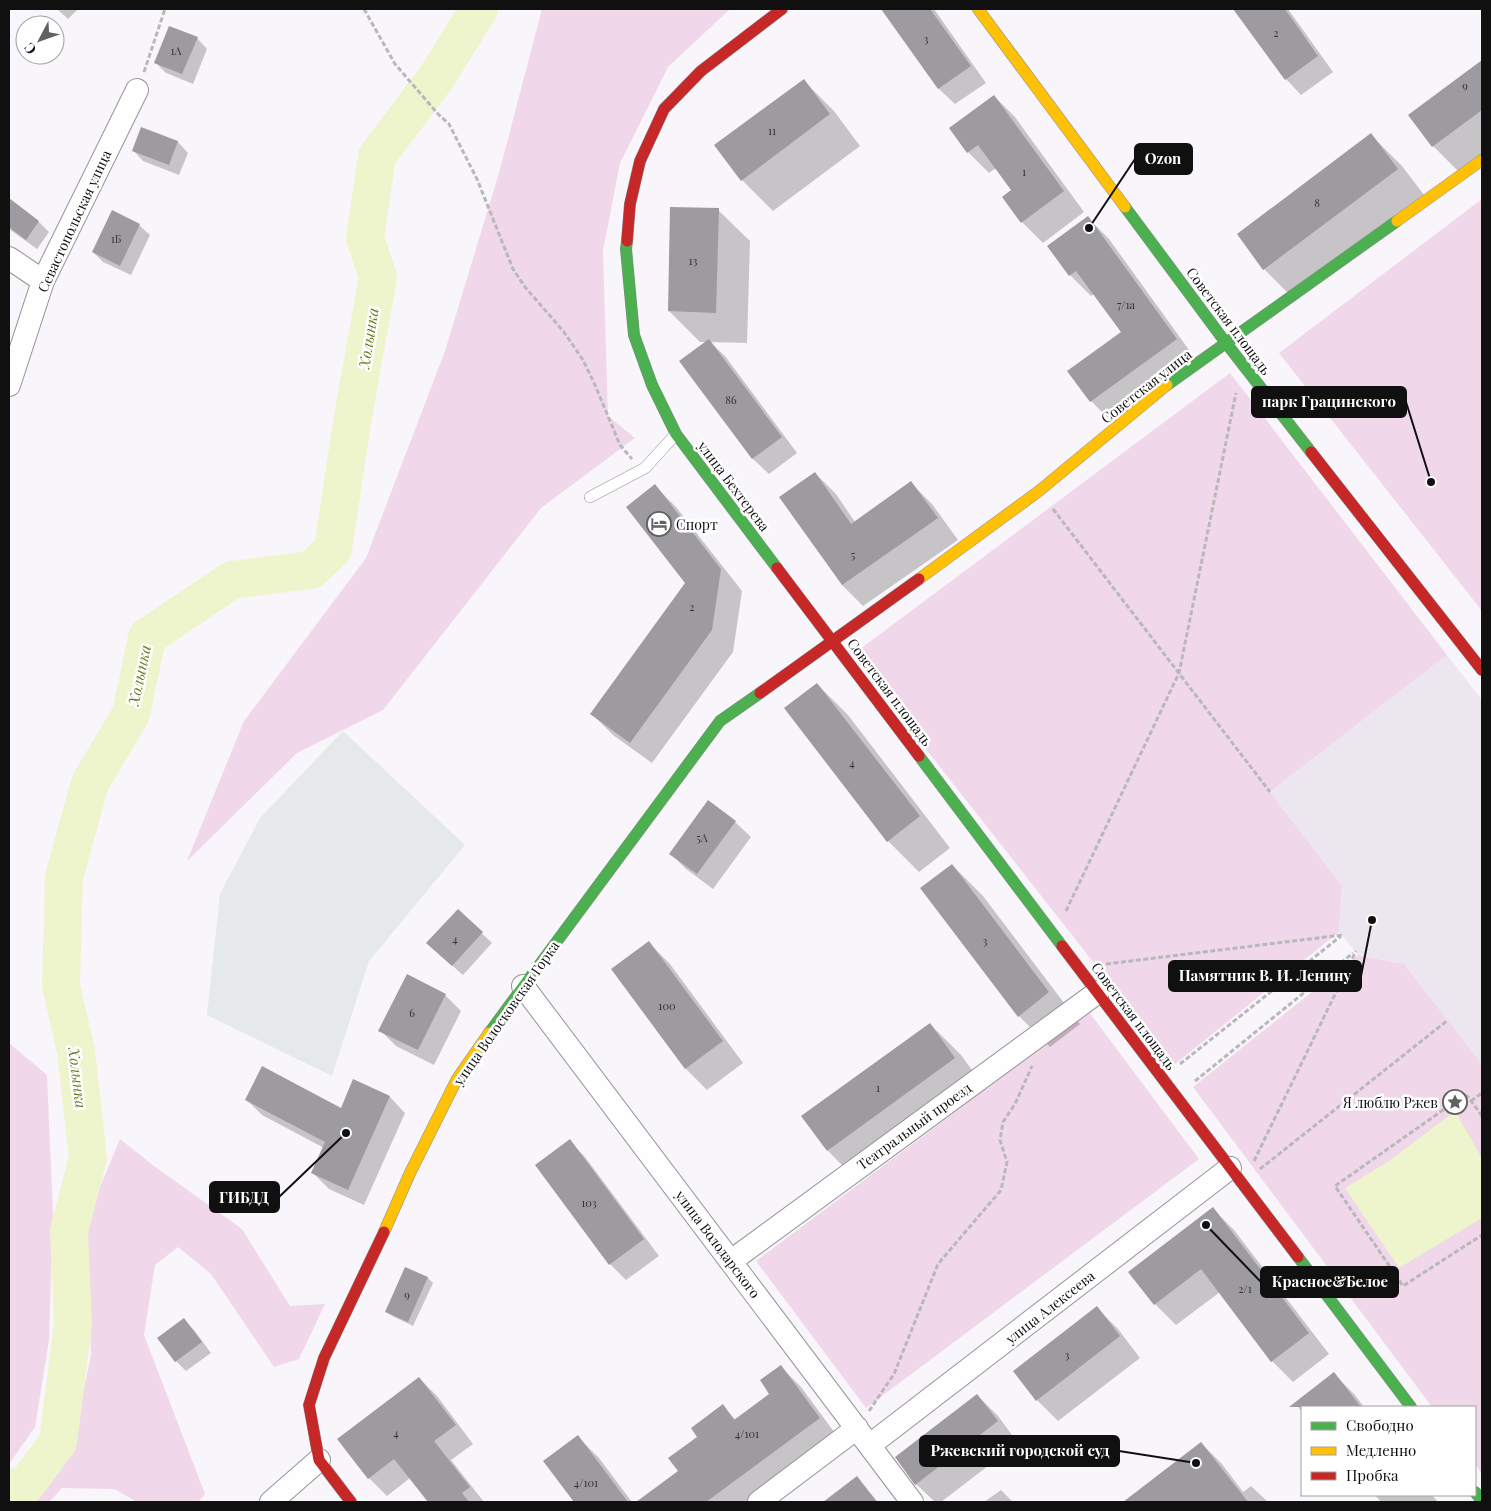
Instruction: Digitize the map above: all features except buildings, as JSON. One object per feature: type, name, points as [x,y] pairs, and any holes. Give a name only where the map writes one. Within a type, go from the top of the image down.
[{"type":"street","name":"улица Бехтерева","points":[[782,9],[700,71],[664,110],[640,161],[630,204],[626,249],[634,335],[652,385],[676,434],[833,642]]},
{"type":"street","name":"Советская площадь","points":[[978,9],[1226,343],[1482,670]]},
{"type":"street","name":"Севастопольская улица","points":[[9,385],[43,281],[138,90]]},
{"type":"street","name":"Советская улица","points":[[833,642],[1040,490],[1175,379],[1482,160]]},
{"type":"street","points":[[9,258],[43,281]]},
{"type":"street","name":"Советская площадь","points":[[833,642],[1410,1406]]},
{"type":"street","name":"улица Волосковская Горка","points":[[319,1460],[308,1405],[324,1358],[367,1270],[410,1173],[457,1079],[523,986],[720,721],[833,642]]},
{"type":"street","name":"улица Володарского","points":[[523,986],[912,1502]]},
{"type":"street","name":"Театральный проезд","points":[[731,1261],[1098,992]]},
{"type":"street","name":"улица Алексеева","points":[[759,1502],[863,1437],[1236,1176]]},
{"type":"street","points":[[271,1502],[319,1460],[351,1502]]},
{"type":"lane","points":[[590,497],[645,468],[676,434]]},
{"type":"path","points":[[138,90],[165,9]]},
{"type":"path","points":[[364,9],[395,64],[449,124],[477,179],[513,269],[525,287],[564,332],[583,360],[620,445],[632,459],[645,468]]},
{"type":"path","points":[[1065,914],[1179,673],[1236,392]]},
{"type":"path","points":[[1040,490],[1270,792]]},
{"type":"path","points":[[1079,967],[1342,935],[1163,1078]]},
{"type":"path","points":[[1176,1096],[1356,952],[1236,1176]]},
{"type":"path","points":[[1236,1176],[1448,1020]]},
{"type":"path","points":[[863,1437],[894,1374],[938,1264],[1001,1190],[1007,1162],[1000,1140],[1003,1122],[1015,1104],[1031,1071],[1041,1033]]},
{"type":"path","points":[[1472,1101],[1482,1093]]},
{"type":"path","points":[[1482,1116],[1472,1101],[1464,1096],[1334,1186],[1403,1286],[1482,1235]]},
{"type":"shaded area","points":[[542,9],[730,9],[668,67],[620,163],[603,251],[608,416],[635,438],[541,508],[383,710],[297,753],[187,861],[244,721],[366,558],[445,351],[499,173]]},
{"type":"shaded area","points":[[1482,199],[1482,611],[1279,353]]},
{"type":"shaded area","points":[[1230,373],[1447,655],[1270,792],[1342,886],[1339,932],[1174,1065],[852,655]]},
{"type":"shaded area","points":[[1447,655],[1482,700],[1482,1064],[1404,964],[1358,955],[1339,932],[1342,886],[1270,792]]},
{"type":"shaded area","points":[[343,731],[465,845],[369,961],[332,1076],[207,1015],[220,894],[260,818]]},
{"type":"shaded area","points":[[1358,955],[1404,964],[1482,1064],[1482,1474],[1476,1465],[1476,1406],[1431,1406],[1193,1087]]},
{"type":"shaded area","points":[[1089,1012],[1199,1159],[866,1408],[756,1261]]},
{"type":"shaded area","points":[[9,1043],[47,1075],[53,1214],[49,1340],[35,1427],[9,1464]]},
{"type":"shaded area","points":[[1455,1111],[1482,1158],[1482,1218],[1399,1268],[1345,1188],[1389,1161]]},
{"type":"shaded area","points":[[120,1139],[154,1166],[242,1229],[290,1306],[325,1304],[299,1359],[274,1367],[211,1274],[178,1247],[155,1265],[144,1335],[205,1494],[198,1502],[137,1502],[114,1489],[62,1488],[49,1502],[9,1502],[9,1498],[40,1491],[75,1432],[91,1355],[87,1218]]},
{"type":"waterway","name":"Холынка","points":[[9,1489],[26,1485],[58,1442],[73,1324],[69,1231],[88,1158],[76,1051],[61,986],[64,877],[90,783],[131,714],[147,637],[232,580],[311,570],[333,549],[352,422],[378,277],[365,238],[377,156],[436,78],[479,9]]},
{"type":"traffic: fast","points":[[1125,207],[1226,343],[1311,452]]},
{"type":"traffic: fast","points":[[1167,385],[1397,221]]},
{"type":"traffic: fast","points":[[627,241],[626,249],[634,335],[652,385],[676,434],[777,568]]},
{"type":"traffic: fast","points":[[489,1033],[720,721],[760,693]]},
{"type":"traffic: fast","points":[[919,756],[1062,946]]},
{"type":"traffic: fast","points":[[1298,1257],[1410,1406]]},
{"type":"traffic: fast","points":[[1476,1493],[1482,1501]]},
{"type":"traffic: slow","points":[[978,9],[1125,207]]},
{"type":"traffic: slow","points":[[1397,221],[1482,160]]},
{"type":"traffic: slow","points":[[919,579],[1039,491],[1167,385]]},
{"type":"traffic: slow","points":[[384,1232],[410,1173],[457,1079],[489,1033]]},
{"type":"traffic: jam","points":[[627,241],[630,204],[640,161],[664,109],[701,71],[782,9]]},
{"type":"traffic: jam","points":[[1311,452],[1482,670]]},
{"type":"traffic: jam","points":[[777,568],[919,756]]},
{"type":"traffic: jam","points":[[760,693],[919,579]]},
{"type":"traffic: jam","points":[[1062,946],[1298,1257]]},
{"type":"traffic: jam","points":[[351,1502],[319,1460],[309,1405],[324,1358],[384,1232]]},
{"type":"place","name":"Ozon","points":[[1089,228]]},
{"type":"place","name":"парк Грацинского","points":[[1431,482]]},
{"type":"place","name":"Спорт","points":[[659,524]]},
{"type":"place","name":"Памятник В. И. Ленину","points":[[1372,920]]},
{"type":"place","name":"Я люблю Ржев","points":[[1455,1102]]},
{"type":"place","name":"ГИБДД","points":[[346,1133]]},
{"type":"place","name":"Красное&Белое","points":[[1206,1225]]},
{"type":"place","name":"Ржевский городской суд","points":[[1196,1463]]}]
